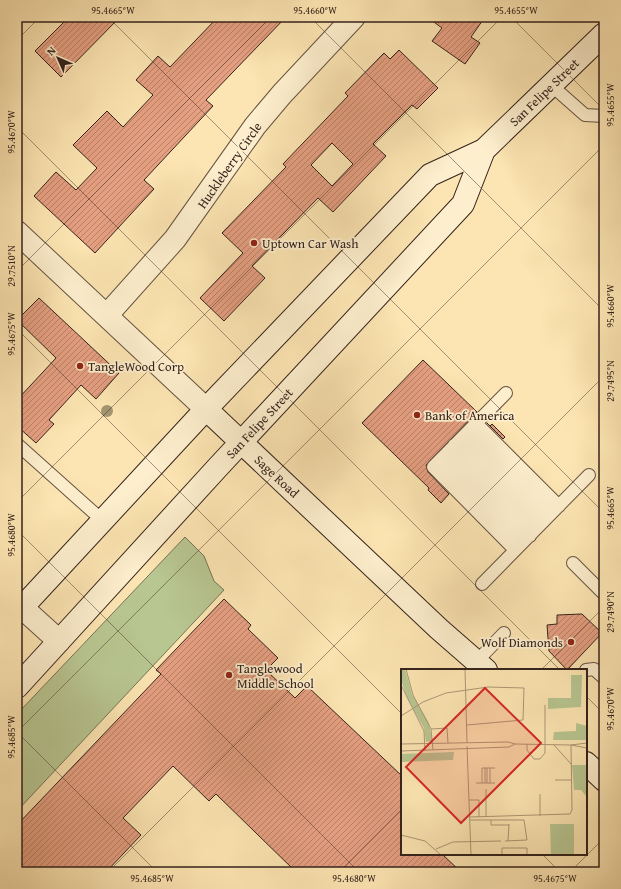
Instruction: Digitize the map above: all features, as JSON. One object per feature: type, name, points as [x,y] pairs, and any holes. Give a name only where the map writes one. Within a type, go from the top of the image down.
[{"type":"main road","name":"Huckleberry Circle","points":[[107,315],[175,239],[255,126],[354,17]]},
{"type":"main road","name":"San Felipe Street","points":[[19,607],[430,175],[484,150],[604,34]]},
{"type":"main road","name":"San Felipe Street","points":[[17,687],[241,442],[463,204],[484,150]]},
{"type":"main road","name":"Sage Road","points":[[17,232],[107,315],[440,630],[482,666]]},
{"type":"main road","points":[[19,607],[59,641]]},
{"type":"main road","points":[[587,764],[604,780]]},
{"type":"lane","points":[[551,85],[585,115],[604,116]]},
{"type":"lane","points":[[506,393],[432,467],[537,528]]},
{"type":"lane","points":[[458,442],[537,528]]},
{"type":"lane","points":[[458,442],[537,528]]},
{"type":"lane","points":[[458,442],[537,528]]},
{"type":"lane","points":[[17,444],[102,520]]},
{"type":"lane","points":[[482,584],[589,475]]},
{"type":"lane","points":[[573,563],[604,594]]},
{"type":"lane","points":[[482,666],[504,633]]},
{"type":"lane","points":[[587,670],[594,669],[604,678]]},
{"type":"green space","points":[[185,537],[204,556],[214,581],[224,590],[17,811],[17,714]]},
{"type":"building","points":[[69,17],[120,17],[61,77],[35,51]]},
{"type":"building","points":[[218,17],[286,17],[206,100],[213,106],[144,180],[154,189],[95,253],[34,196],[56,172],[76,190],[97,168],[73,145],[107,111],[123,127],[153,95],[136,80],[158,56],[170,67]]},
{"type":"building","points":[[427,17],[485,17],[471,37],[480,43],[465,64],[432,41],[442,28]]},
{"type":"building","points":[[399,50],[438,88],[417,109],[412,105],[373,144],[386,156],[333,212],[318,198],[252,266],[265,278],[224,321],[200,298],[243,253],[222,233],[286,167],[283,164],[348,96],[345,93],[384,53],[390,59]],"holes":[[[332,143],[353,164],[332,186],[311,165]]]},
{"type":"building","name":"TangleWood Corp","points":[[39,298],[119,373],[96,399],[81,385],[49,420],[54,424],[36,443],[17,426],[17,400],[56,358],[17,320]]},
{"type":"building","name":"Bank of America","points":[[423,360],[477,412],[426,465],[428,472],[449,494],[441,503],[428,490],[429,488],[362,423]]},
{"type":"building","points":[[492,424],[505,437],[503,439],[490,426]]},
{"type":"building","name":"Tanglewood Middle School","points":[[224,599],[251,625],[248,629],[278,658],[266,670],[295,698],[307,686],[401,775],[401,855],[443,855],[461,872],[296,872],[216,794],[209,801],[173,766],[123,818],[141,835],[106,872],[17,872],[17,825],[161,674],[156,670]]},
{"type":"building","name":"Wolf Diamonds","points":[[582,614],[602,633],[568,669],[566,669],[549,651],[547,625],[557,624],[557,615]]},
{"type":"place","name":"Uptown Car Wash","points":[[254,243]]},
{"type":"place","name":"TangleWood Corp","points":[[80,366]]},
{"type":"place","name":"Bank of America","points":[[417,415]]},
{"type":"place","name":"Wolf Diamonds","points":[[571,642]]},
{"type":"place","name":"Tanglewood Middle School","points":[[229,675]]}]
